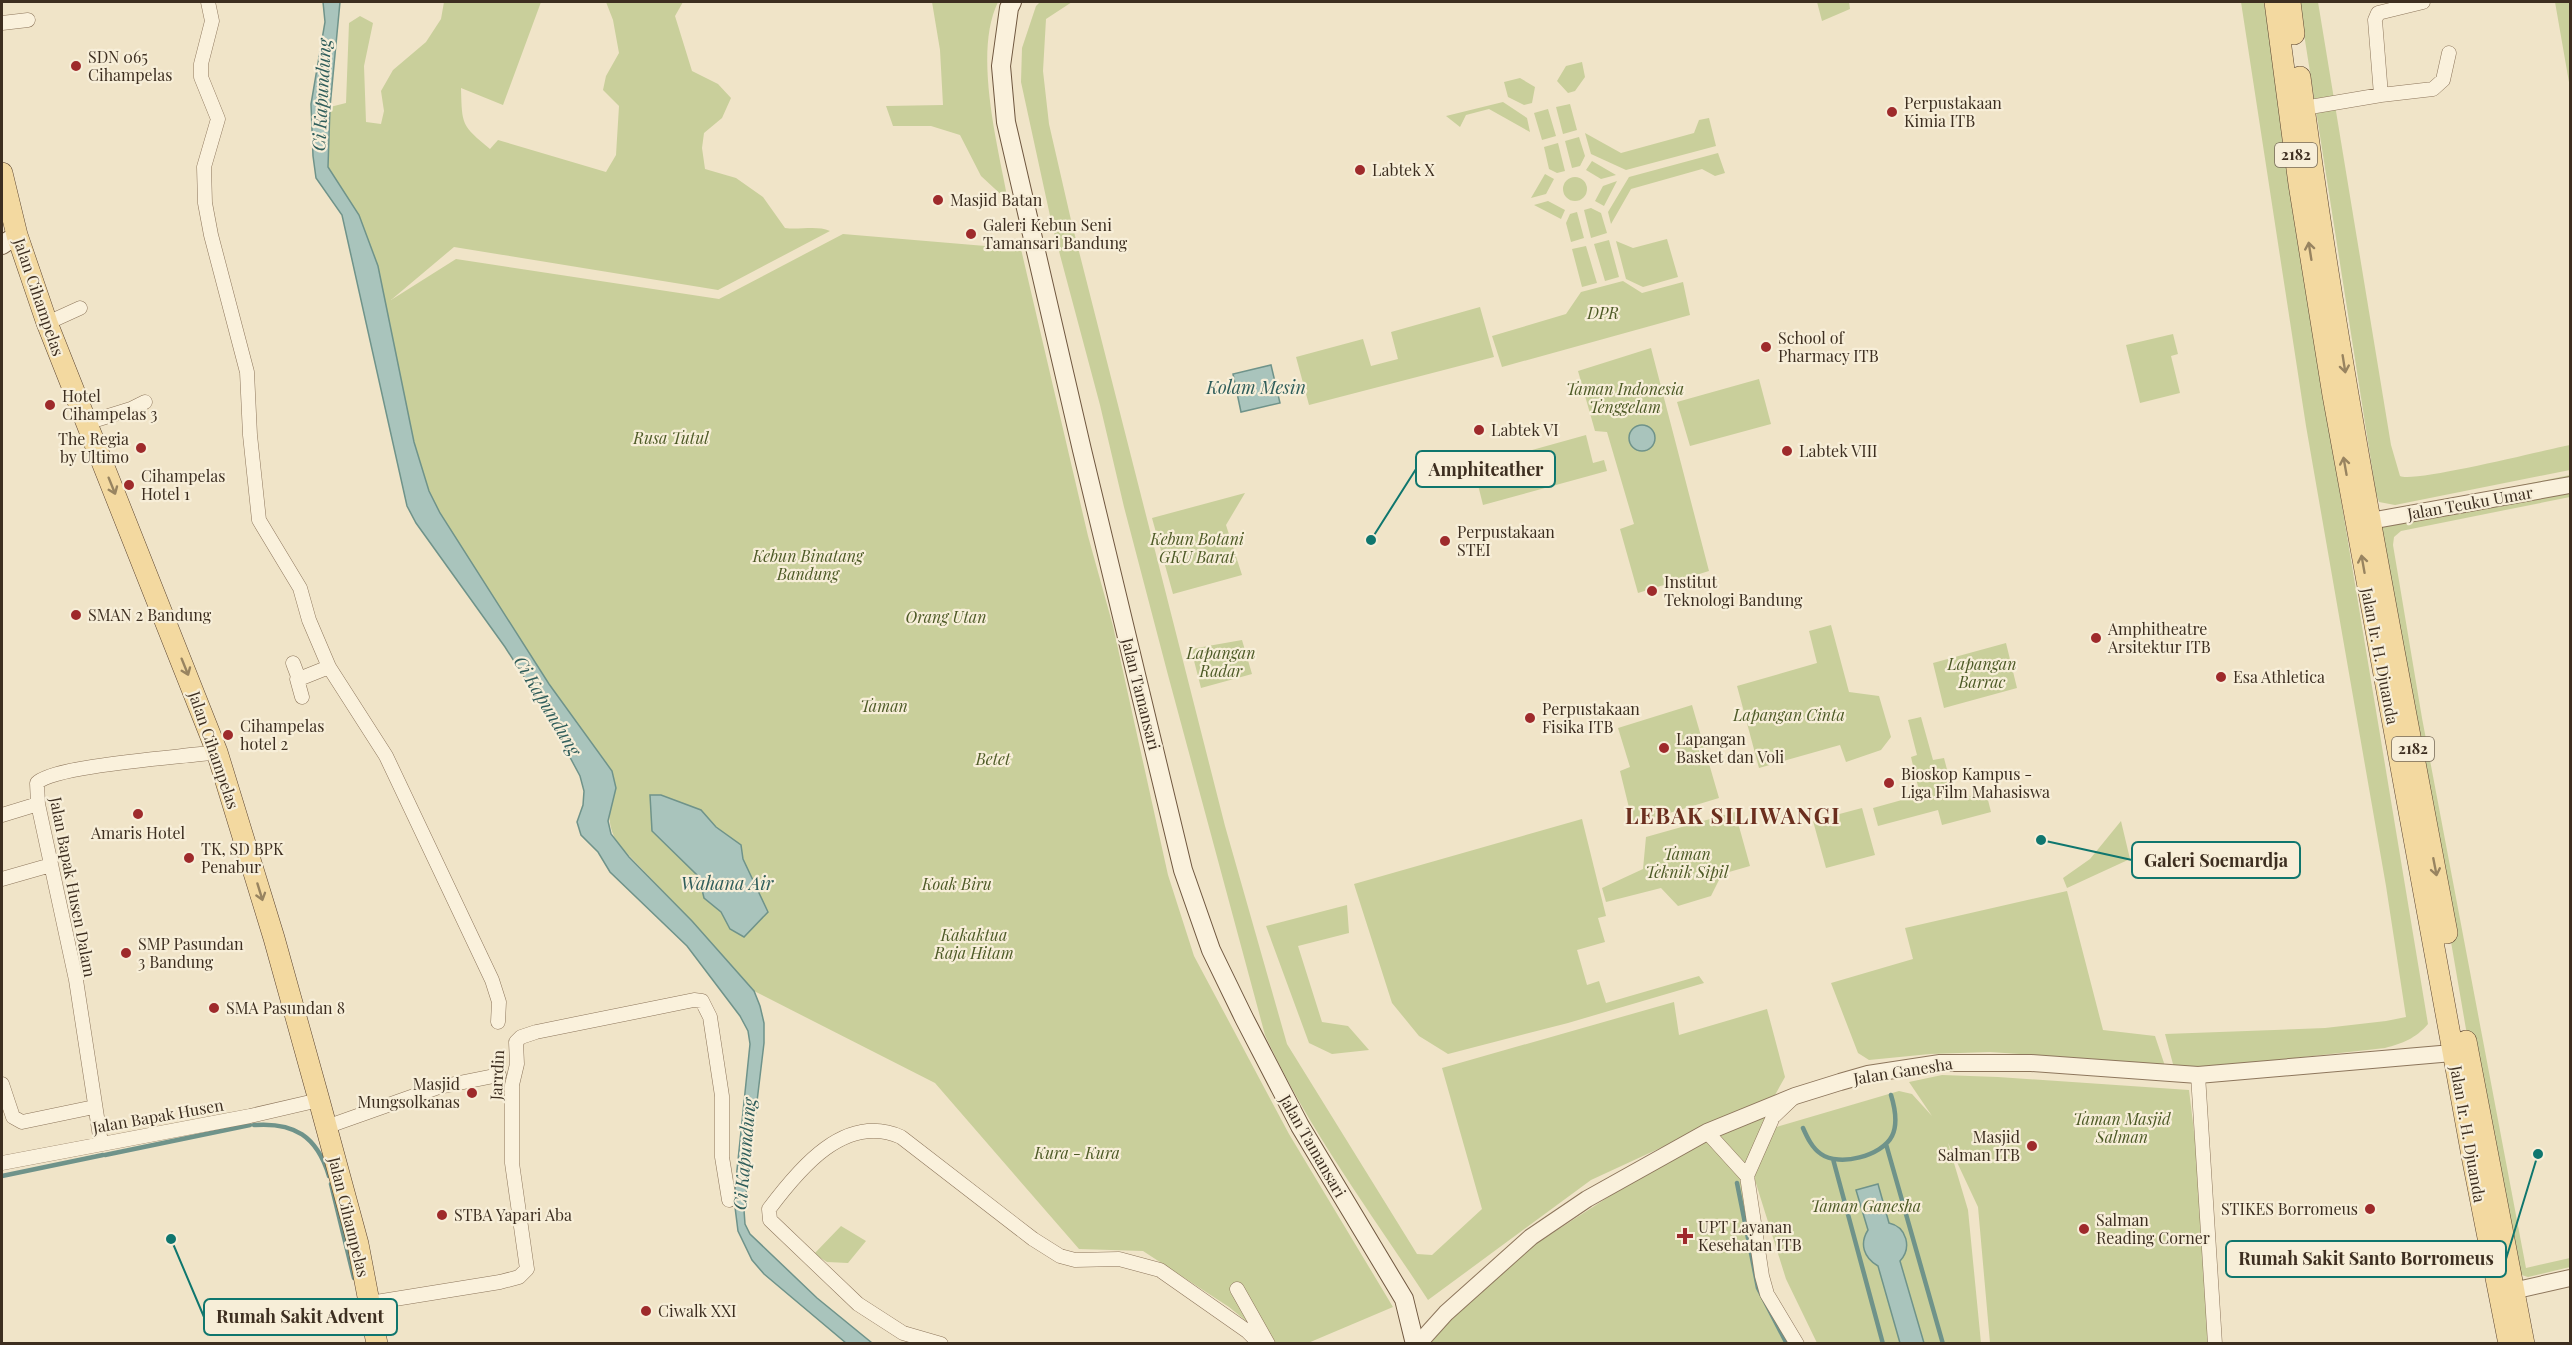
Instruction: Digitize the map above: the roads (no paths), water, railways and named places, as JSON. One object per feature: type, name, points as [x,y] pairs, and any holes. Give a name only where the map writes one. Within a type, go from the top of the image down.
[{"type":"main road","name":"Jalan Tamansari","points":[[1012,2],[1009,8],[1001,66],[1006,122],[1084,462],[1183,870],[1211,950],[1244,1018],[1300,1126],[1404,1299],[1416,1344]]},
{"type":"main road","name":"Jalan Ir. H. Djuanda","points":[[2275,2],[2363,522],[2506,1293],[2509,1344]]},
{"type":"main road","name":"Jalan Ir. H. Djuanda","points":[[2290,2],[2326,307]]},
{"type":"main road","name":"Jalan Cihampelas","points":[[2,173],[9,240],[47,323],[217,752],[274,938],[358,1244],[377,1344]]},
{"type":"main road","name":"Jalan Ir. H. Djuanda","points":[[2506,1293],[2524,1344]]},
{"type":"street","points":[[208,2],[212,21],[201,64],[201,76],[218,119],[204,167],[205,203],[211,235],[247,372],[250,435],[259,520],[300,588],[309,620],[329,667],[386,756],[433,854],[492,980],[499,1002],[498,1022]]},
{"type":"street","points":[[2381,95],[2375,20],[2378,13],[2423,2]]},
{"type":"street","points":[[2,23],[28,20]]},
{"type":"street","points":[[2304,108],[2433,89],[2443,80],[2449,53]]},
{"type":"street","points":[[47,323],[80,308]]},
{"type":"street","points":[[86,423],[145,402]]},
{"type":"street","name":"Jalan Teuku Umar","points":[[2363,522],[2571,485]]},
{"type":"street","points":[[292,663],[299,679],[297,680],[302,697]]},
{"type":"street","points":[[299,679],[329,667]]},
{"type":"street","name":"Jalan Bapak Husen Dalam","points":[[101,1143],[75,980],[38,804],[37,783],[41,779],[68,771],[217,752]]},
{"type":"street","points":[[2,815],[38,804]]},
{"type":"street","points":[[2,879],[51,865]]},
{"type":"street","name":"Jarrdin","points":[[370,1303],[500,1282],[519,1277],[527,1269],[512,1163],[512,1085],[517,1064],[516,1042],[521,1037],[536,1032],[694,1000],[702,1001],[710,1017],[722,1096],[722,1157],[729,1200]]},
{"type":"street","name":"Jalan Ganesha","points":[[1416,1344],[1446,1313],[1531,1237],[1587,1199],[1707,1132],[1795,1096],[1868,1074],[1940,1063],[2021,1062],[2198,1075],[2461,1052]]},
{"type":"street","points":[[326,1127],[439,1087],[499,1075]]},
{"type":"street","points":[[2198,1075],[2215,1344]]},
{"type":"street","points":[[2,1084],[13,1117],[22,1122],[94,1107]]},
{"type":"street","points":[[1795,1096],[1773,1117],[1747,1176],[1762,1276],[1767,1294],[1797,1344]]},
{"type":"street","name":"Jalan Bapak Husen","points":[[2,1163],[250,1116],[319,1100]]},
{"type":"street","points":[[942,1344],[903,1333],[858,1304],[770,1221],[769,1209],[803,1166],[817,1154],[854,1135],[886,1130],[901,1137],[1033,1239],[1060,1256],[1075,1260],[1119,1259],[1147,1265],[1169,1275],[1247,1331],[1260,1344]]},
{"type":"street","points":[[1707,1132],[1747,1176]]},
{"type":"street","points":[[2506,1293],[2571,1278]]},
{"type":"street","points":[[1237,1289],[1268,1344]]},
{"type":"water","name":"Ci Kapundung","points":[[323,2],[340,2],[330,107],[328,167],[359,215],[378,266],[414,442],[429,491],[440,513],[549,684],[612,771],[616,788],[608,821],[611,834],[629,857],[692,921],[754,991],[764,1023],[764,1043],[744,1210],[745,1224],[750,1234],[817,1298],[872,1343],[846,1343],[764,1274],[752,1260],[738,1231],[734,1199],[750,1044],[748,1031],[740,1016],[687,946],[610,872],[598,852],[581,835],[577,822],[583,805],[584,791],[580,776],[541,703],[505,647],[416,523],[407,506],[342,215],[316,178],[311,104],[325,22]]},
{"type":"water","name":"Kolam Mesin","points":[[1271,365],[1280,403],[1241,412],[1233,374]]},
{"type":"water","points":[[1642,425],[1651,429],[1655,438],[1651,447],[1642,451],[1633,447],[1629,438],[1633,429]]},
{"type":"water","name":"Wahana Air","points":[[650,795],[661,795],[701,810],[716,827],[741,845],[743,859],[768,912],[744,937],[730,929],[721,912],[704,898],[699,877],[652,831]]},
{"type":"water","points":[[1878,1184],[1889,1223],[1900,1229],[1906,1239],[1906,1250],[1900,1261],[1924,1343],[1900,1343],[1878,1266],[1869,1259],[1864,1250],[1865,1235],[1868,1230],[1856,1190]]},
{"type":"waterway","points":[[1803,1128],[1815,1149],[1829,1158],[1849,1159],[1870,1154],[1887,1143],[1894,1131],[1895,1116],[1891,1095]]},
{"type":"waterway","points":[[105,1155],[250,1125]]},
{"type":"waterway","points":[[254,1125],[281,1126],[302,1134],[318,1151],[329,1176]]},
{"type":"waterway","points":[[1886,1144],[1943,1344]]},
{"type":"waterway","points":[[2,1176],[103,1155]]},
{"type":"waterway","points":[[1833,1159],[1883,1344]]},
{"type":"waterway","points":[[1737,1183],[1758,1288],[1787,1344]]},
{"type":"waterway","points":[[331,1184],[354,1278]]},
{"type":"place","name":"SDN 065 Cihampelas","points":[[76,66]]},
{"type":"place","name":"Perpustakaan Kimia ITB","points":[[1892,112]]},
{"type":"place","name":"Labtek X","points":[[1360,170]]},
{"type":"place","name":"Masjid Batan","points":[[938,200]]},
{"type":"place","name":"Galeri Kebun Seni Tamansari Bandung","points":[[971,234]]},
{"type":"place","name":"School of Pharmacy ITB","points":[[1766,347]]},
{"type":"place","name":"Hotel Cihampelas 3","points":[[50,405]]},
{"type":"place","name":"Labtek VI","points":[[1479,430]]},
{"type":"place","name":"The Regia by Ultimo","points":[[141,448]]},
{"type":"place","name":"Labtek VIII","points":[[1787,451]]},
{"type":"place","name":"Cihampelas Hotel 1","points":[[129,485]]},
{"type":"place","name":"Amphiteather","points":[[1371,540]]},
{"type":"place","name":"Perpustakaan STEI","points":[[1445,541]]},
{"type":"place","name":"Institut Teknologi Bandung","points":[[1652,591]]},
{"type":"place","name":"SMAN 2 Bandung","points":[[76,615]]},
{"type":"place","name":"Amphitheatre Arsitektur ITB","points":[[2096,638]]},
{"type":"place","name":"Esa Athletica","points":[[2221,677]]},
{"type":"place","name":"Perpustakaan Fisika ITB","points":[[1530,718]]},
{"type":"place","name":"Cihampelas hotel 2","points":[[228,735]]},
{"type":"place","name":"Lapangan Basket dan Voli","points":[[1664,748]]},
{"type":"place","name":"Bioskop Kampus - Liga Film Mahasiswa","points":[[1889,783]]},
{"type":"place","name":"Amaris Hotel","points":[[138,814]]},
{"type":"place","name":"Galeri Soemardja","points":[[2041,840]]},
{"type":"place","name":"TK, SD BPK Penabur","points":[[189,858]]},
{"type":"place","name":"SMP Pasundan 3 Bandung","points":[[126,953]]},
{"type":"place","name":"SMA Pasundan 8","points":[[214,1008]]},
{"type":"place","name":"Masjid Mungsolkanas","points":[[472,1093]]},
{"type":"place","name":"Masjid Salman ITB","points":[[2032,1146]]},
{"type":"place","name":"Rumah Sakit Santo Borromeus","points":[[2538,1154]]},
{"type":"place","name":"STIKES Borromeus","points":[[2370,1209]]},
{"type":"place","name":"STBA Yapari Aba","points":[[442,1215]]},
{"type":"place","name":"Salman Reading Corner","points":[[2084,1229]]},
{"type":"place","name":"UPT Layanan Kesehatan ITB","points":[[1685,1236]]},
{"type":"place","name":"Rumah Sakit Advent","points":[[171,1239]]},
{"type":"place","name":"Ciwalk XXI","points":[[646,1311]]},
{"type":"district","name":"LEBAK SILIWANGI","points":[[1733,816]]},
{"type":"park label","name":"DPR","points":[[1603,313]]},
{"type":"park label","name":"Taman Indonesia Tenggelam","points":[[1625,398]]},
{"type":"park label","name":"Rusa Tutul","points":[[671,438]]},
{"type":"park label","name":"Kebun Botani GKU Barat","points":[[1197,548]]},
{"type":"park label","name":"Kebun Binatang Bandung","points":[[808,565]]},
{"type":"park label","name":"Orang Utan","points":[[946,617]]},
{"type":"park label","name":"Lapangan Radar","points":[[1221,662]]},
{"type":"park label","name":"Lapangan Barrac","points":[[1982,673]]},
{"type":"park label","name":"Taman","points":[[884,706]]},
{"type":"park label","name":"Lapangan Cinta","points":[[1789,715]]},
{"type":"park label","name":"Betet","points":[[993,759]]},
{"type":"park label","name":"Taman Teknik Sipil","points":[[1687,863]]},
{"type":"park label","name":"Koak Biru","points":[[957,884]]},
{"type":"park label","name":"Kakaktua Raja Hitam","points":[[974,944]]},
{"type":"park label","name":"Taman Masjid Salman","points":[[2122,1128]]},
{"type":"park label","name":"Kura - Kura","points":[[1077,1153]]},
{"type":"park label","name":"Taman Ganesha","points":[[1866,1206]]}]
